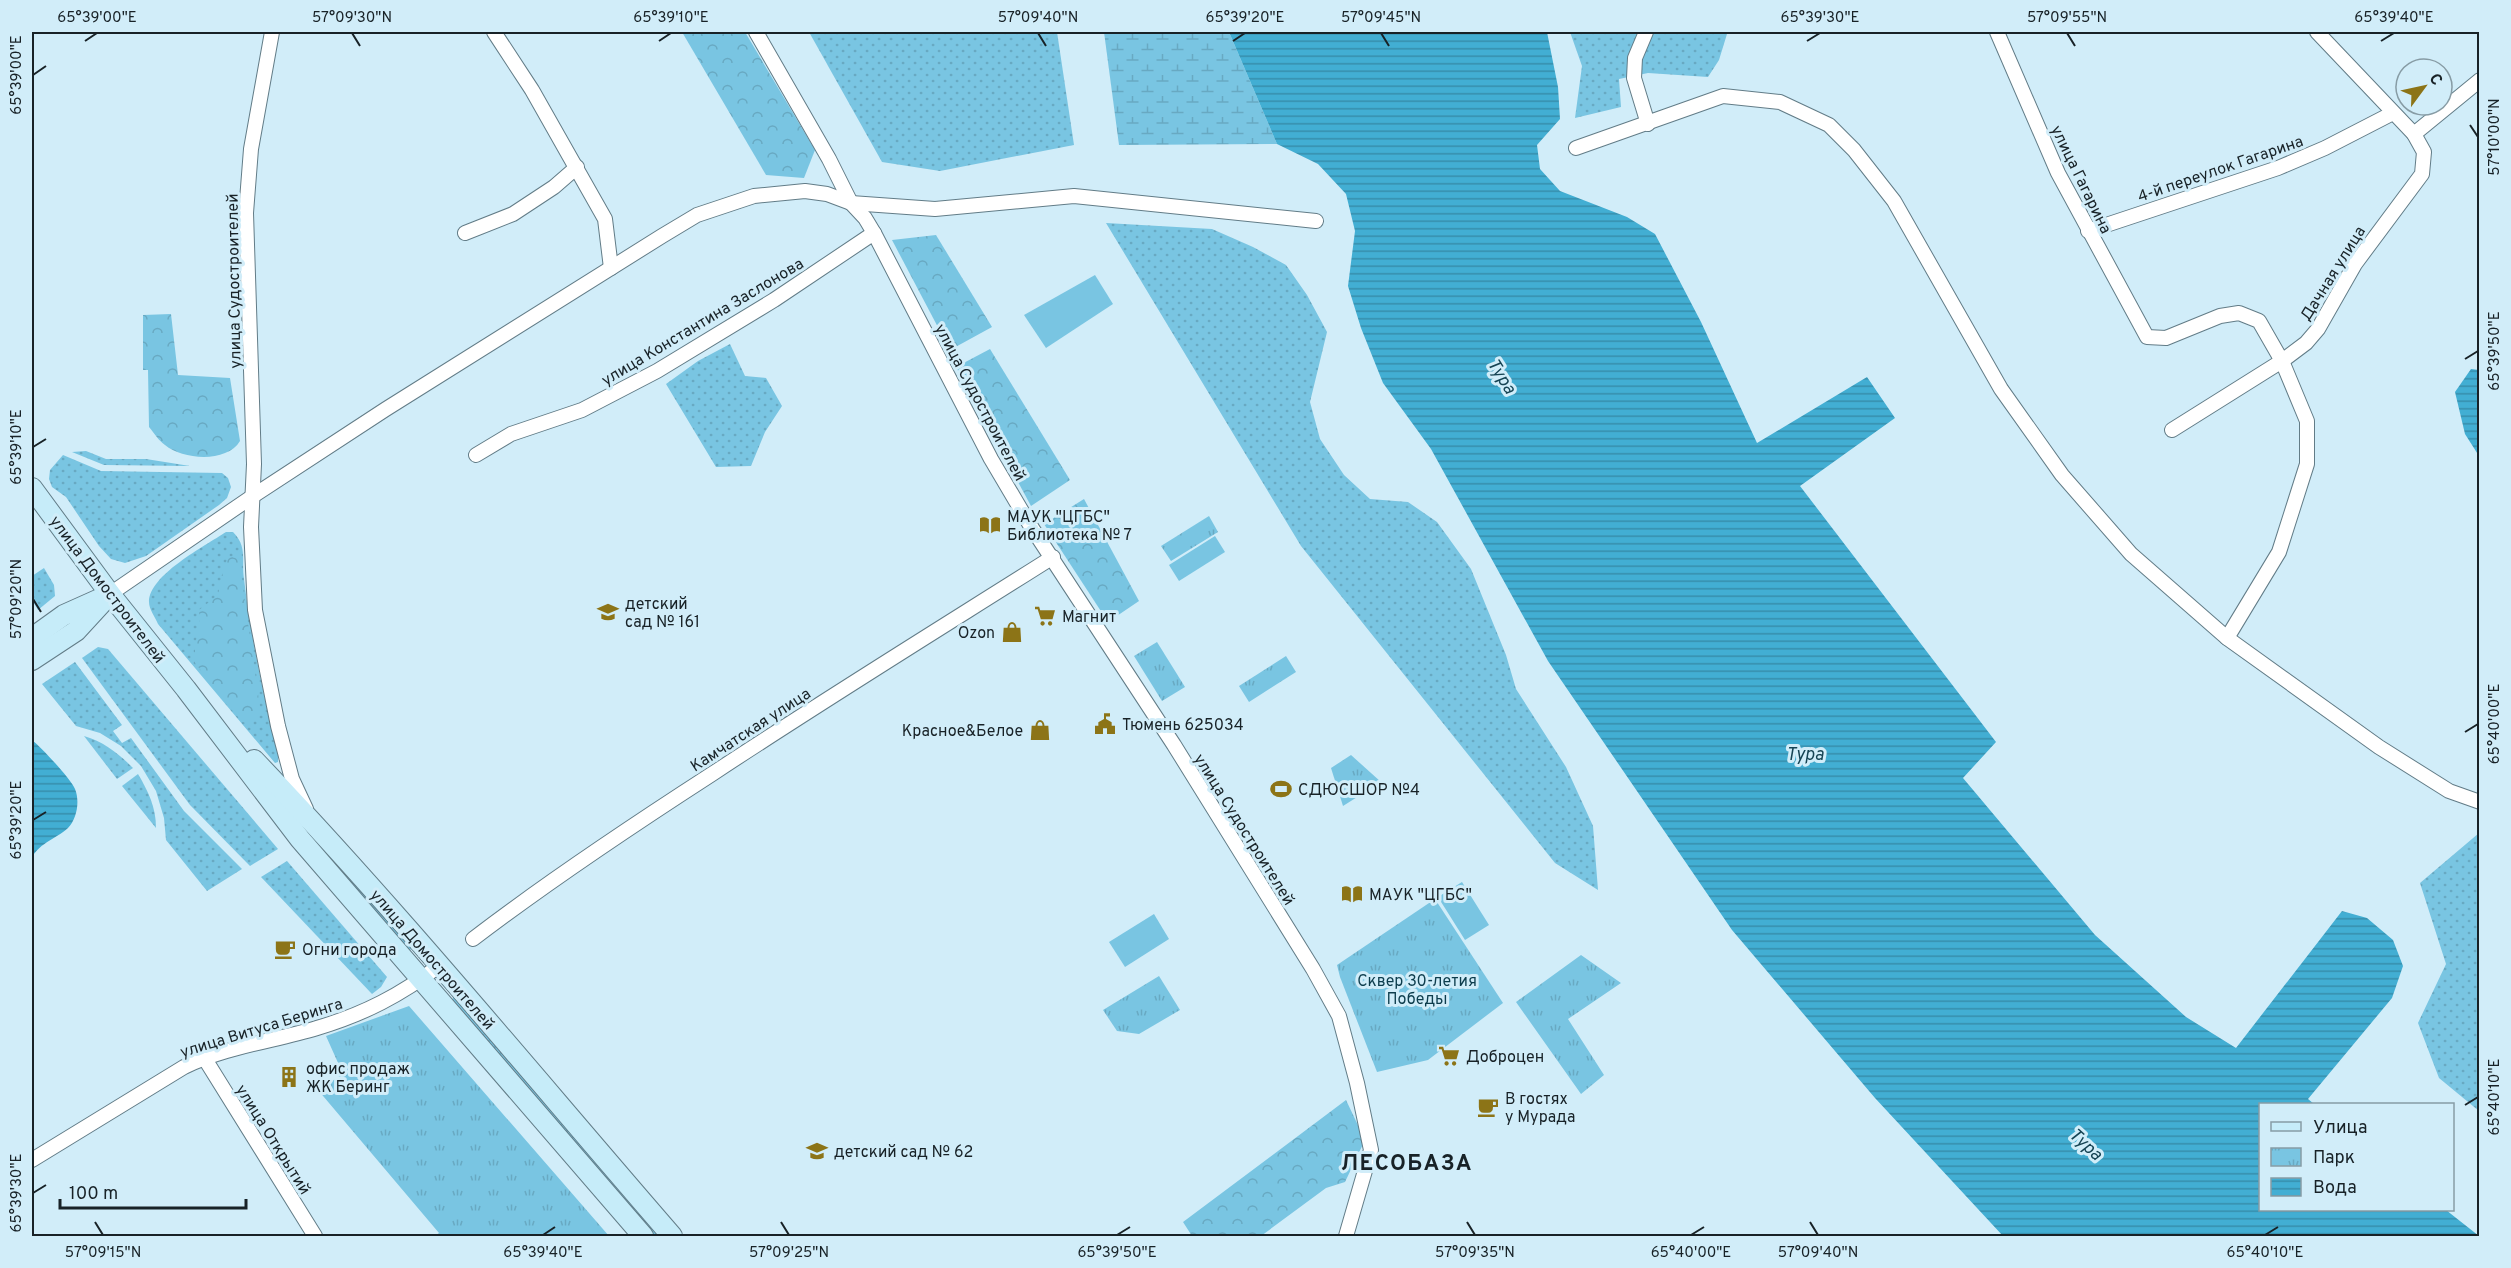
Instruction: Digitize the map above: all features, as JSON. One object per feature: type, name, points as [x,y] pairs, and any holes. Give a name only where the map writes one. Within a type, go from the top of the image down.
[{"type":"main road","name":"улица Домостроителей","points":[[32,488],[110,594],[300,838],[643,1236]]},
{"type":"main road","points":[[32,638],[64,615],[110,594]]},
{"type":"main road","points":[[32,660],[76,631],[110,594]]},
{"type":"main road","name":"улица Домостроителей","points":[[186,689],[315,824],[672,1236]]},
{"type":"street","name":"улица Судостроителей","points":[[272,32],[251,149],[246,213],[251,352],[253,496],[251,527],[255,610],[278,726],[292,779],[315,824]]},
{"type":"street","points":[[494,32],[577,167],[605,219],[611,268]]},
{"type":"street","points":[[756,32],[851,202]]},
{"type":"street","points":[[1646,32],[1635,58],[1634,78],[1648,124]]},
{"type":"street","name":"улица Гагарина","points":[[1997,32],[2058,173],[2147,337],[2166,338],[2220,316],[2239,313],[2259,321],[2282,361]]},
{"type":"street","points":[[2317,32],[2414,134],[2480,80]]},
{"type":"street","points":[[1576,148],[1723,96],[1780,102],[1829,125],[1854,150],[1894,201],[2001,389],[2062,475],[2131,554],[2227,638],[2379,747],[2450,790],[2480,802]]},
{"type":"street","name":"4-й переулок Гагарина","points":[[2088,231],[2278,168],[2325,148],[2393,113]]},
{"type":"street","name":"Дачная улица","points":[[2172,430],[2282,361],[2306,343],[2318,329],[2355,264],[2422,174],[2424,152],[2414,134]]},
{"type":"street","points":[[465,233],[513,214],[554,187],[577,167]]},
{"type":"street","points":[[110,594],[386,409],[611,268],[698,215],[754,196],[805,191],[827,194],[851,202],[935,209],[1074,195],[1316,221]]},
{"type":"street","name":"улица Судостроителей","points":[[851,202],[874,233],[991,459],[1030,525],[1162,726],[1339,1016],[1351,1057],[1371,1150],[1346,1236]]},
{"type":"street","name":"улица Константина Заслонова","points":[[476,455],[511,434],[582,410],[657,371],[774,300],[874,233]]},
{"type":"street","points":[[2227,638],[2279,552],[2307,464],[2307,421],[2282,361]]},
{"type":"street","name":"Камчатская улица","points":[[473,939],[530,896],[624,831],[849,684],[1053,557]]},
{"type":"street","name":"улица Витуса Беринга","points":[[32,1160],[184,1067],[350,1017],[380,1005],[440,966]]},
{"type":"street","name":"улица Открытий","points":[[205,1059],[315,1236]]},
{"type":"green space","points":[[682,32],[745,32],[815,150],[804,178],[766,175]]},
{"type":"green space","points":[[809,32],[1057,32],[1074,145],[940,171],[882,162]]},
{"type":"green space","points":[[1104,32],[1229,32],[1277,144],[1119,145]]},
{"type":"green space","points":[[1570,32],[1736,32],[1727,34],[1719,60],[1708,77],[1648,73],[1619,79],[1621,107],[1575,118],[1582,66]]},
{"type":"green space","points":[[1106,223],[1212,229],[1286,265],[1307,295],[1327,332],[1310,402],[1320,439],[1344,475],[1370,499],[1408,502],[1437,522],[1471,569],[1506,655],[1516,689],[1566,767],[1593,826],[1598,890],[1555,863],[1301,546]]},
{"type":"green space","points":[[936,235],[992,327],[950,350],[892,240]]},
{"type":"green space","points":[[1095,275],[1113,304],[1046,348],[1024,315]]},
{"type":"green space","points":[[171,314],[178,375],[230,378],[240,441],[225,453],[204,457],[182,454],[163,443],[149,427],[148,370],[143,370],[143,315]]},
{"type":"green space","points":[[730,344],[745,376],[766,378],[782,406],[765,432],[751,466],[716,467],[666,384],[698,361]]},
{"type":"green space","points":[[990,349],[1070,480],[1031,506],[956,367]]},
{"type":"green space","points":[[86,451],[106,459],[146,459],[190,466],[104,465],[72,452]]},
{"type":"green space","points":[[63,455],[101,471],[222,473],[228,478],[231,487],[227,498],[219,505],[146,556],[125,563],[111,559],[99,546],[66,497],[52,487],[49,479],[50,470]]},
{"type":"green space","points":[[1084,499],[1139,601],[1108,622],[1044,524]]},
{"type":"green space","points":[[1209,516],[1218,532],[1171,561],[1161,546]]},
{"type":"green space","points":[[226,532],[233,532],[241,543],[250,624],[278,755],[278,762],[275,763],[158,624],[149,605],[151,592],[168,572],[192,553]]},
{"type":"green space","points":[[1215,536],[1225,552],[1179,581],[1169,565]]},
{"type":"green space","points":[[229,556],[239,559],[260,708],[251,723],[242,722],[195,663],[195,643],[200,629],[199,610],[218,595],[223,569]]},
{"type":"green space","points":[[44,568],[54,585],[55,596],[38,610],[32,600],[32,576]]},
{"type":"green space","points":[[1157,642],[1185,687],[1162,701],[1134,656]]},
{"type":"green space","points":[[98,647],[108,649],[278,849],[250,866],[190,805],[82,658]]},
{"type":"green space","points":[[1286,656],[1296,672],[1249,702],[1239,686]]},
{"type":"green space","points":[[75,662],[122,725],[113,731],[122,743],[131,738],[184,811],[242,869],[207,891],[166,840],[164,818],[156,791],[141,766],[121,746],[100,733],[76,726],[42,684]]},
{"type":"green space","points":[[84,736],[98,741],[133,768],[117,779]]},
{"type":"green space","points":[[1351,755],[1381,782],[1343,806],[1331,768]]},
{"type":"green space","points":[[138,774],[151,800],[156,828],[122,786]]},
{"type":"green space","points":[[2479,833],[2479,1111],[2439,1078],[2418,1023],[2446,964],[2420,883]]},
{"type":"green space","points":[[326,847],[413,947],[410,950],[324,853],[323,849]]},
{"type":"green space","points":[[287,861],[387,977],[381,987],[372,994],[261,877]]},
{"type":"green space","points":[[1462,882],[1489,925],[1465,940],[1438,897]]},
{"type":"green space","name":"Сквер 30-летия Победы","points":[[1435,899],[1503,1003],[1428,1060],[1377,1072],[1337,965]]},
{"type":"green space","points":[[1154,914],[1169,939],[1125,967],[1109,942]]},
{"type":"green space","points":[[1581,955],[1621,983],[1568,1019],[1604,1075],[1581,1094],[1516,1002]]},
{"type":"green space","points":[[1159,976],[1180,1010],[1139,1034],[1117,1031],[1103,1010]]},
{"type":"green space","points":[[453,997],[662,1236],[653,1236],[452,1002]]},
{"type":"green space","points":[[409,1006],[609,1236],[435,1236],[439,1233],[318,1090],[343,1074],[326,1036]]},
{"type":"green space","points":[[1346,1100],[1365,1140],[1345,1182],[1326,1188],[1261,1236],[1192,1236],[1183,1222]]},
{"type":"water","name":"Тура","points":[[1229,32],[1547,32],[1558,87],[1560,119],[1537,145],[1540,169],[1560,191],[1627,217],[1655,234],[1701,322],[1757,443],[1867,377],[1895,418],[1800,486],[1996,742],[1963,778],[2095,935],[2186,1017],[2236,1048],[2342,911],[2367,918],[2393,940],[2403,966],[2392,998],[2308,1099],[2313,1103],[2259,1103],[2259,1211],[2447,1211],[2479,1236],[2003,1236],[1875,1098],[1732,930],[1548,661],[1431,449],[1383,383],[1361,328],[1348,286],[1355,231],[1346,194],[1318,164],[1277,144]]},
{"type":"water","points":[[2471,369],[2479,370],[2479,456],[2465,434],[2455,392]]},
{"type":"water","points":[[32,740],[72,784],[77,794],[77,804],[74,820],[68,828],[44,844],[32,857]]},
{"type":"place","name":"МАУК \"ЦГБС\" Библиотека № 7","points":[[990,525]]},
{"type":"place","name":"детский сад № 161","points":[[608,612]]},
{"type":"place","name":"Магнит","points":[[1045,616]]},
{"type":"place","name":"Ozon","points":[[1012,632]]},
{"type":"place","name":"Тюмень 625034","points":[[1105,724]]},
{"type":"place","name":"Красное&Белое","points":[[1040,730]]},
{"type":"place","name":"СДЮСШОР №4","points":[[1281,789]]},
{"type":"place","name":"МАУК \"ЦГБС\"","points":[[1352,894]]},
{"type":"place","name":"Огни города","points":[[285,949]]},
{"type":"place","name":"Доброцен","points":[[1449,1056]]},
{"type":"place","name":"офис продаж ЖК Беринг","points":[[289,1077]]},
{"type":"place","name":"В гостях у Мурада","points":[[1488,1107]]},
{"type":"place","name":"детский сад № 62","points":[[817,1151]]},
{"type":"district","name":"ЛЕСОБАЗА","points":[[1407,1162]]}]
